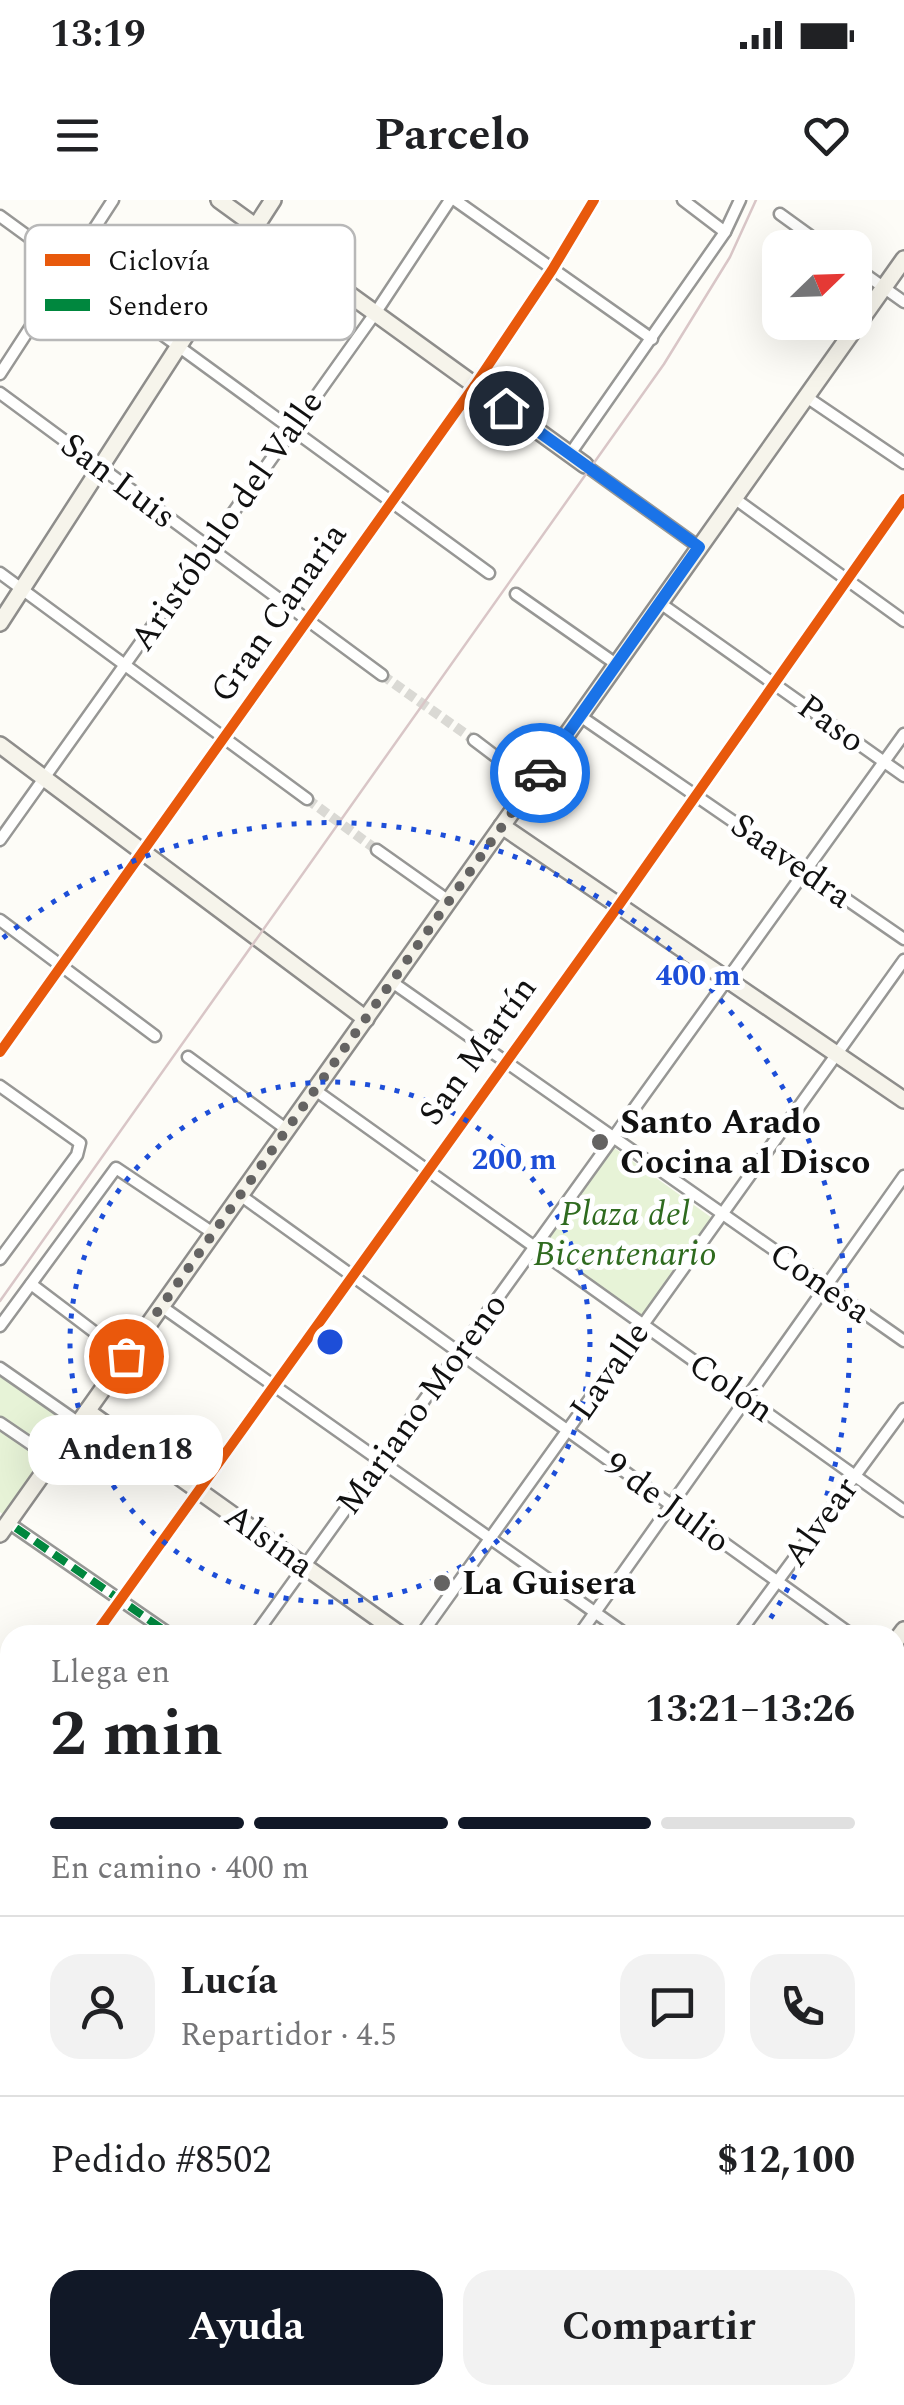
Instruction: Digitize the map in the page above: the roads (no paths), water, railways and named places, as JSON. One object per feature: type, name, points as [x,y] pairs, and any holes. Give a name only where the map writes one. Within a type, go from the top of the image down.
[{"type":"main road","points":[[218,200],[252,225]]},
{"type":"main road","points":[[256,225],[273,200]]},
{"type":"main road","points":[[6,1526],[904,259]]},
{"type":"main road","points":[[355,297],[587,467]]},
{"type":"main road","points":[[0,623],[183,340]]},
{"type":"main road","points":[[0,745],[366,1019]]},
{"type":"main road","points":[[502,826],[904,1100]]},
{"type":"main road","name":"Alsina","points":[[83,1417],[200,1490],[387,1625]]},
{"type":"street","points":[[98,225],[114,200]]},
{"type":"street","points":[[452,200],[652,339]]},
{"type":"street","name":"Aristóbulo del Valle","points":[[0,840],[452,200]]},
{"type":"street","name":"Gran Canaria","points":[[0,1052],[475,385],[594,200]]},
{"type":"street","points":[[683,200],[725,232]]},
{"type":"street","points":[[570,454],[725,232],[740,200]]},
{"type":"street","points":[[780,214],[802,230]]},
{"type":"street","points":[[0,216],[25,234]]},
{"type":"street","points":[[872,279],[904,302]]},
{"type":"street","points":[[0,374],[25,336]]},
{"type":"street","points":[[167,340],[488,573]]},
{"type":"street","name":"San Luis","points":[[0,394],[382,675]]},
{"type":"street","points":[[805,396],[904,463]]},
{"type":"street","points":[[587,467],[699,547]]},
{"type":"street","points":[[734,498],[904,621]]},
{"type":"street","name":"San Martín","points":[[102,1625],[618,905],[904,498]]},
{"type":"street","points":[[0,574],[307,799]]},
{"type":"street","points":[[516,594],[616,664]]},
{"type":"street","name":"Paso","points":[[660,603],[904,776]]},
{"type":"street","name":"Saavedra","points":[[580,716],[904,939]]},
{"type":"street","name":"Mariano Moreno","points":[[262,1625],[904,734]]},
{"type":"street","points":[[474,740],[532,784]]},
{"type":"street","points":[[376,850],[448,901]]},
{"type":"street","points":[[0,920],[155,1036]]},
{"type":"street","name":"Lavalle","points":[[428,1625],[904,960]]},
{"type":"street","name":"Conesa","points":[[392,982],[904,1341]]},
{"type":"street","points":[[188,1056],[286,1129]]},
{"type":"street","points":[[0,1086],[78,1140],[80,1146],[0,1259]]},
{"type":"street","name":"Colón","points":[[315,1090],[904,1511]]},
{"type":"street","points":[[0,1326],[112,1170],[118,1169],[214,1233]]},
{"type":"street","points":[[586,1625],[904,1176]]},
{"type":"street","name":"9 de Julio","points":[[240,1195],[838,1625]]},
{"type":"street","points":[[31,1284],[126,1356]]},
{"type":"street","points":[[161,1306],[613,1625]]},
{"type":"street","points":[[0,1368],[83,1417]]},
{"type":"street","name":"Alvear","points":[[745,1625],[904,1409]]},
{"type":"street","points":[[0,1422],[53,1459]]},
{"type":"street","points":[[6,1526],[155,1625]]},
{"type":"tunnel","points":[[382,675],[474,740]]},
{"type":"tunnel","points":[[307,799],[377,850]]},
{"type":"railway","points":[[0,1301],[664,364],[730,257],[756,200]]},
{"type":"place","name":"Santo Arado Cocina al Disco","points":[[600,1142]]},
{"type":"place","name":"Anden18","points":[[126,1356]]},
{"type":"place","name":"La Guisera","points":[[442,1583]]},
{"type":"park label","name":"Plaza del Bicentenario","points":[[625,1234]]}]
